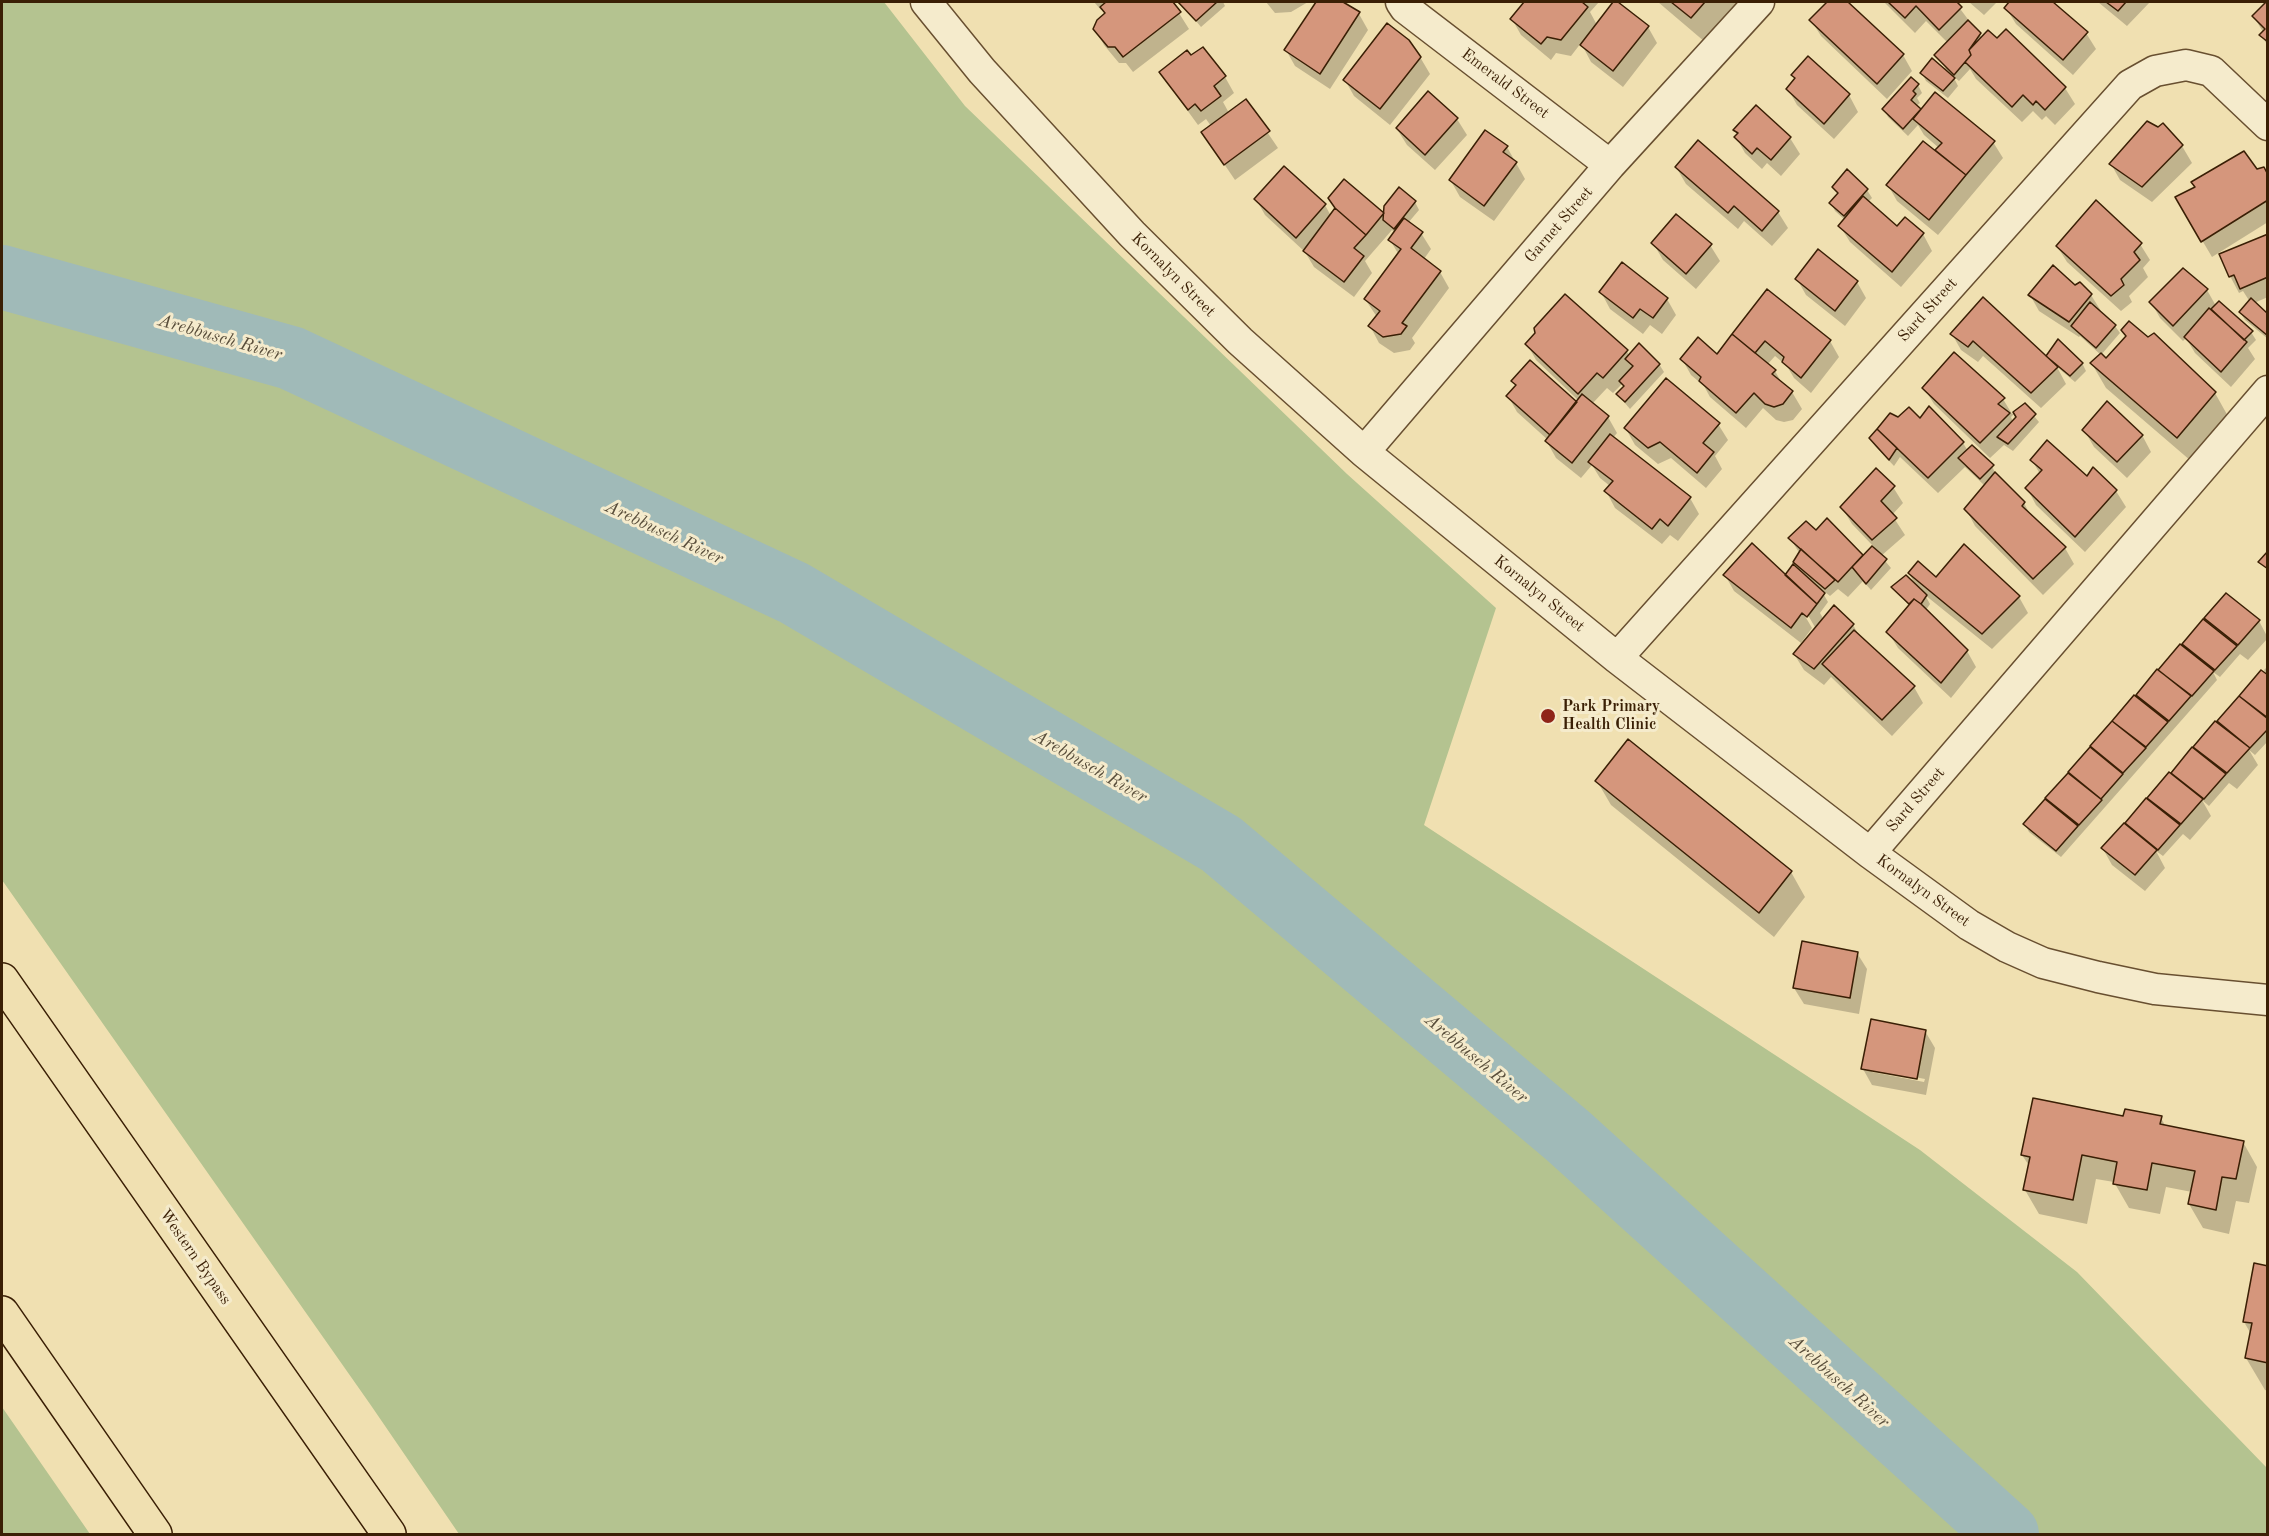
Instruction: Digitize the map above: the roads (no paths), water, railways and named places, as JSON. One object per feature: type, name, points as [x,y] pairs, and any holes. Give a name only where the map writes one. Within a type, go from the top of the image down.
[{"type":"highway","name":"Western Bypass","points":[[2,980],[389,1534]]},
{"type":"highway","points":[[2,1313],[155,1534]]},
{"type":"street","name":"Kornalyn Street","points":[[926,2],[982,71],[1132,234],[1240,341],[1364,452],[1617,658],[1870,853],[1969,925],[2007,947],[2043,963],[2155,989],[2268,1000]]},
{"type":"street","name":"Emerald Street","points":[[1401,2],[1405,8],[1610,165]]},
{"type":"street","name":"Garnet Street","points":[[1364,452],[1610,165],[1759,2]]},
{"type":"street","name":"Sard Street","points":[[1617,658],[2130,85],[2155,71],[2186,65],[2211,71],[2268,125]]},
{"type":"street","name":"Sard Street","points":[[1870,853],[2268,391]]},
{"type":"waterway","name":"Arebbusch River","points":[[2,277],[291,358],[794,593],[1221,844],[1568,1136],[2007,1534]]},
{"type":"place","name":"Park Primary Health Clinic","points":[[1548,716]]}]
